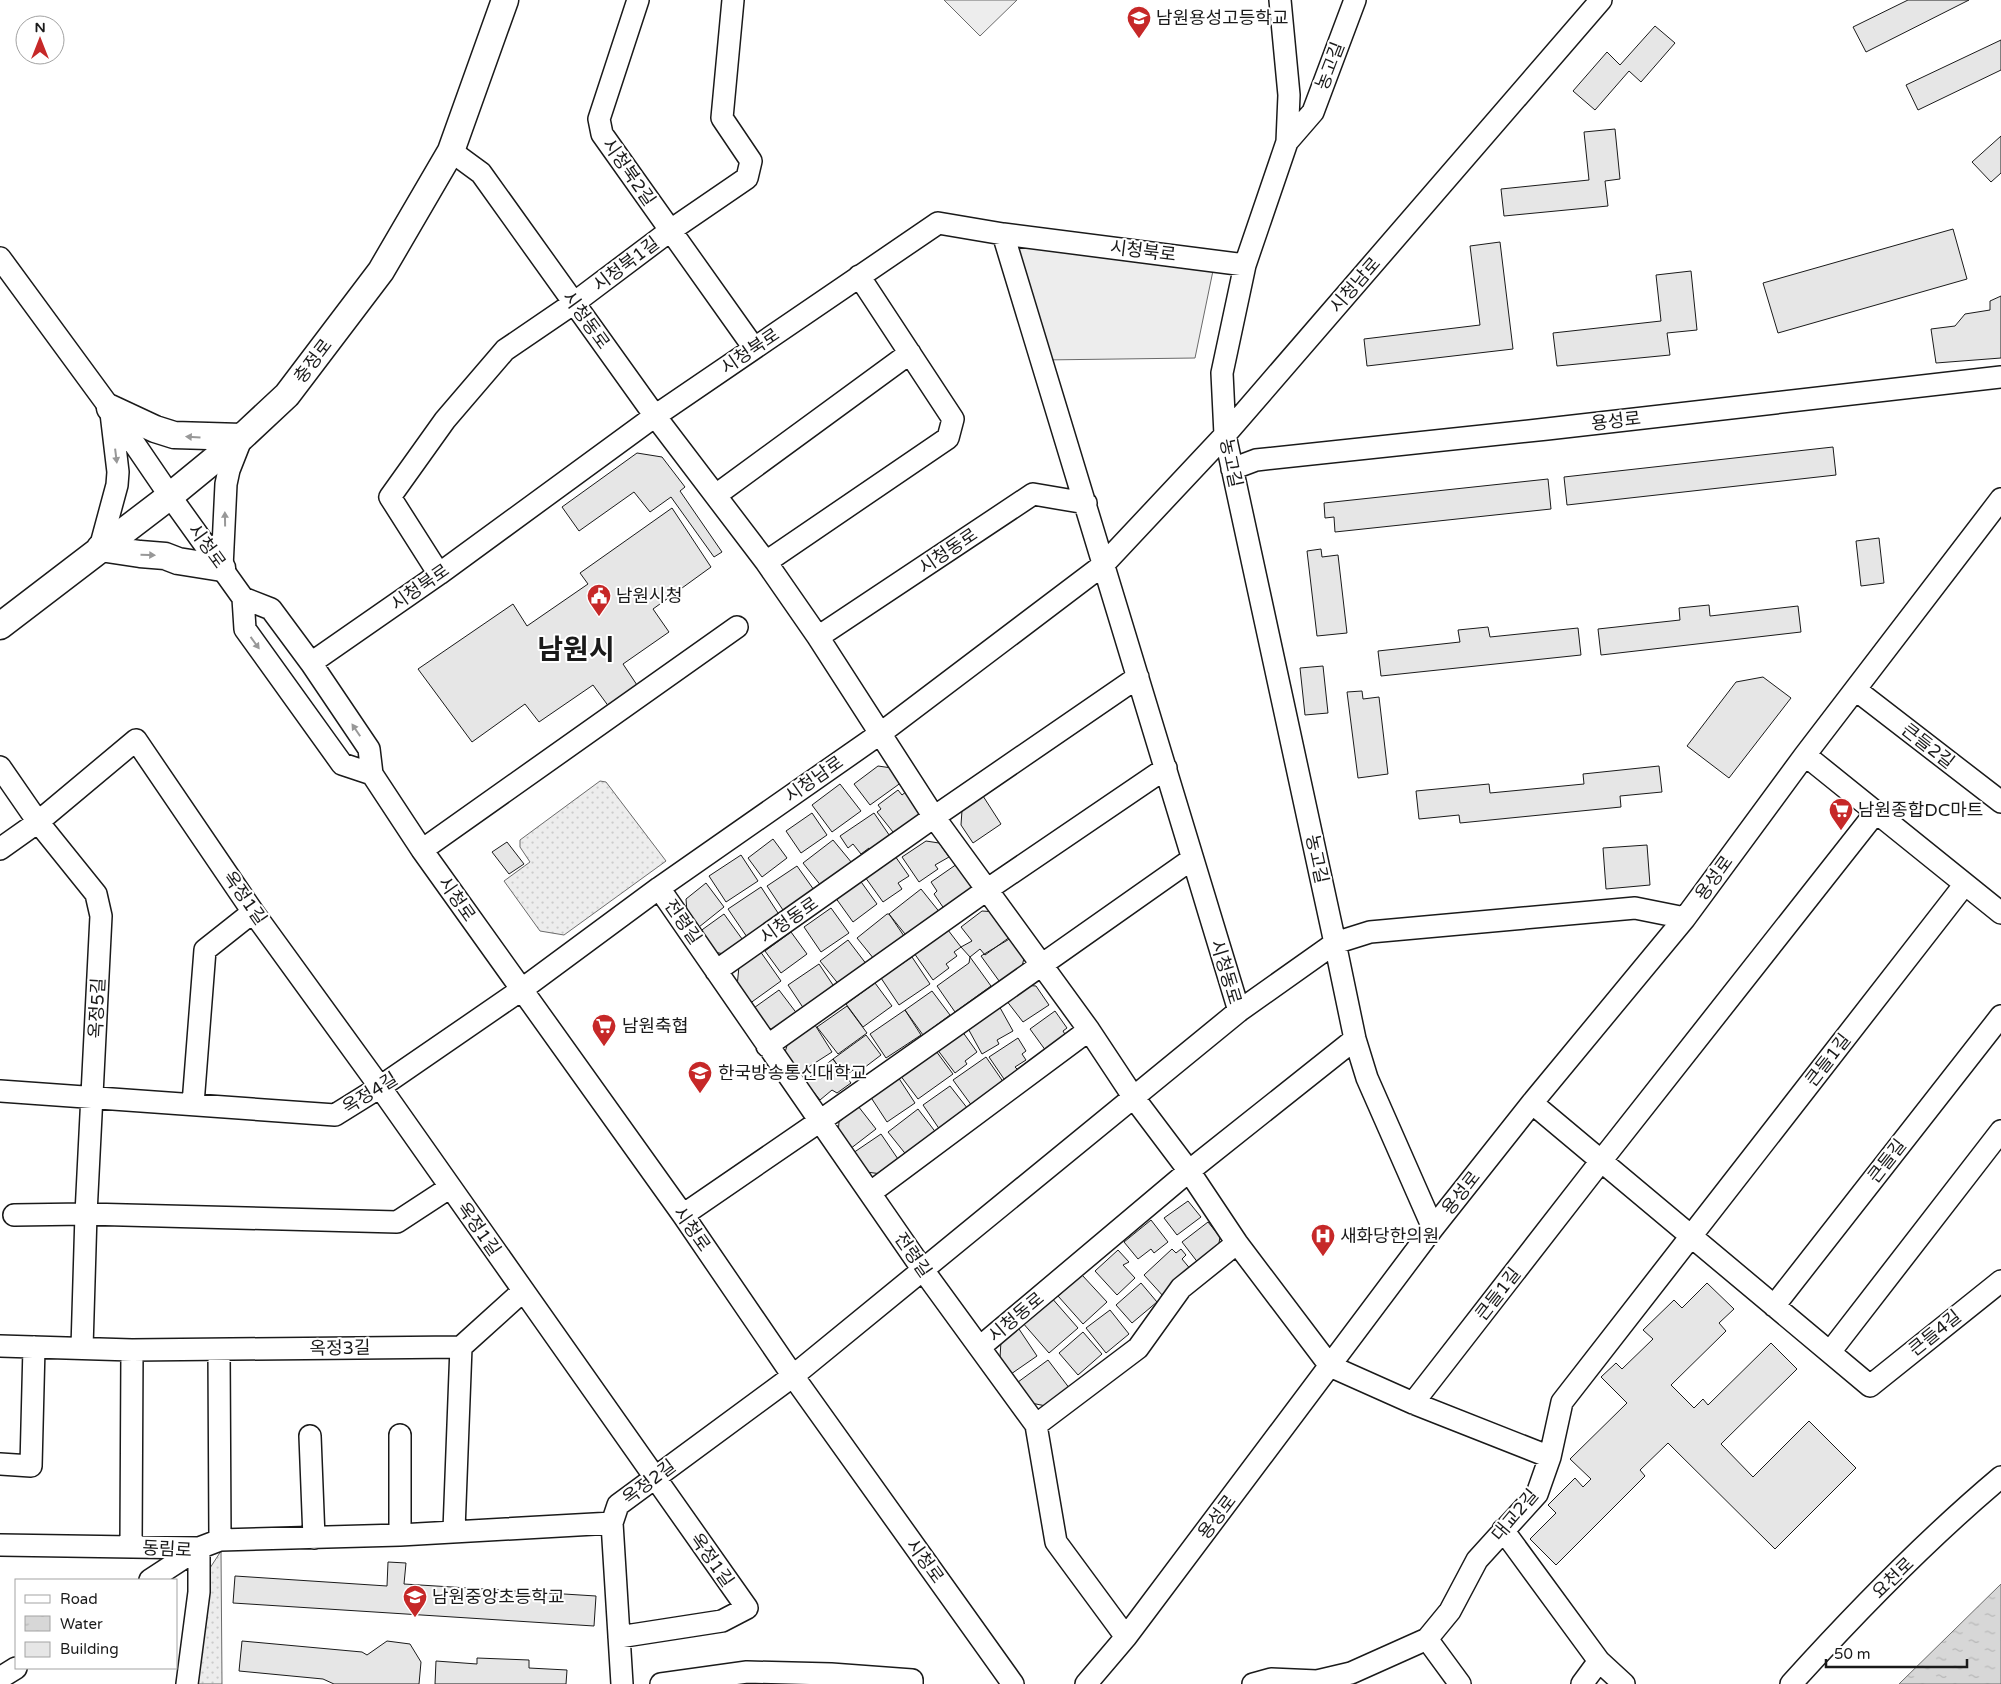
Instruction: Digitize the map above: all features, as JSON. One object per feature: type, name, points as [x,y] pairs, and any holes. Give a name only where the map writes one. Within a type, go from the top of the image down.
[{"type":"main road","name":"충정로","points":[[0,626],[170,496],[242,437],[287,395],[381,271],[451,151],[505,0]]},
{"type":"main road","points":[[110,408],[174,435],[242,437]]},
{"type":"main road","points":[[100,548],[165,556],[178,561],[222,568]]},
{"type":"street","name":"시청북2길","points":[[638,0],[599,119],[602,134],[754,348]]},
{"type":"street","name":"시청북1길","points":[[439,574],[390,497],[445,420],[505,350],[574,303],[671,230],[747,178],[752,161],[722,118],[733,0]]},
{"type":"street","points":[[1280,0],[1289,95],[1287,142]]},
{"type":"street","name":"농고길","points":[[1355,0],[1313,112],[1287,142],[1245,265],[1222,373],[1225,435],[1355,1039],[1367,1078],[1433,1228]]},
{"type":"street","name":"시청남로","points":[[522,990],[659,888],[880,733],[1103,565],[1225,435],[1601,0]]},
{"type":"street","name":"시청동로","points":[[451,151],[481,172],[655,416],[766,562],[818,637],[934,817],[1043,965],[1134,1098],[1189,1171],[1237,1243],[1330,1366]]},
{"type":"street","name":"시청북로","points":[[311,663],[439,574],[655,416],[938,223],[1003,234],[1245,265]]},
{"type":"street","points":[[1003,234],[1086,503],[1103,565]]},
{"type":"street","name":"시청로","points":[[0,258],[110,408],[243,598],[271,609],[311,663],[369,749],[372,774],[422,850],[683,1215],[793,1376],[1013,1684]]},
{"type":"street","points":[[766,562],[948,438],[953,419],[859,276]]},
{"type":"street","points":[[716,495],[910,353]]},
{"type":"street","name":"용성로","points":[[1232,469],[1256,460],[1557,428],[2001,376]]},
{"type":"street","points":[[100,548],[117,485],[118,472],[110,408]]},
{"type":"street","points":[[222,568],[226,484],[242,437]]},
{"type":"street","name":"시청동로","points":[[818,637],[1033,494],[1086,503]]},
{"type":"street","name":"용성로","points":[[1086,1684],[1126,1637],[1433,1228],[1532,1103],[1685,918],[1805,755],[2001,499]]},
{"type":"street","name":"시청동로","points":[[923,1270],[1239,1011],[1103,565]]},
{"type":"street","points":[[243,598],[245,629],[342,764],[372,774]]},
{"type":"street","points":[[422,850],[737,627]]},
{"type":"street","name":"시청동로","points":[[716,971],[934,817],[1138,677]]},
{"type":"street","name":"큰들2길","points":[[1856,690],[2001,802]]},
{"type":"street","name":"옥정1길","points":[[38,822],[136,740],[253,912],[380,1087],[449,1188],[747,1608],[722,1620],[619,1637]]},
{"type":"street","points":[[1805,755],[2001,913]]},
{"type":"street","name":"옥정5길","points":[[0,767],[38,822],[96,894],[101,916],[86,1214],[82,1348]]},
{"type":"street","points":[[766,1046],[988,889],[1166,768]]},
{"type":"street","name":"큰들1길","points":[[1413,1403],[1876,812]]},
{"type":"street","points":[[0,849],[38,822]]},
{"type":"street","points":[[683,1215],[1192,859]]},
{"type":"street","name":"큰들1길","points":[[1690,1236],[1965,884]]},
{"type":"street","name":"전령길","points":[[659,888],[766,1046],[923,1270],[1036,1425],[1056,1542],[1126,1637]]},
{"type":"street","points":[[1239,1011],[1335,943],[1370,932],[1635,908],[1685,918]]},
{"type":"street","points":[[193,1104],[205,950],[253,912]]},
{"type":"street","name":"옥정4길","points":[[0,1091],[335,1115],[380,1087],[522,990]]},
{"type":"street","name":"큰들길","points":[[1774,1306],[2001,1016]]},
{"type":"street","points":[[870,1193],[1089,1030]]},
{"type":"street","name":"시청동로","points":[[980,1347],[1189,1171],[1355,1039]]},
{"type":"street","points":[[1532,1103],[1830,1352],[2001,1131]]},
{"type":"street","points":[[14,1215],[86,1214],[397,1222],[449,1188]]},
{"type":"street","name":"대교2길","points":[[1253,1684],[1271,1679],[1318,1683],[1351,1673],[1428,1639],[1450,1610],[1477,1560],[1537,1494],[1550,1457],[1562,1402],[1690,1236]]},
{"type":"street","points":[[1036,1425],[1138,1348],[1181,1288],[1237,1243]]},
{"type":"street","name":"옥정2길","points":[[152,1579],[199,1548],[220,1540],[400,1535],[454,1530],[612,1523],[618,1505],[793,1376],[923,1270]]},
{"type":"street","name":"큰들4길","points":[[1830,1352],[1870,1386],[2001,1281]]},
{"type":"street","points":[[454,1530],[461,1347],[523,1292]]},
{"type":"street","name":"옥정3길","points":[[0,1346],[132,1350],[461,1347]]},
{"type":"street","points":[[0,1464],[31,1466],[34,1347]]},
{"type":"street","points":[[131,1547],[132,1350]]},
{"type":"street","points":[[219,1350],[220,1540]]},
{"type":"street","points":[[1330,1366],[1413,1403],[1550,1457]]},
{"type":"street","points":[[400,1435],[400,1535]]},
{"type":"street","points":[[310,1436],[314,1538]]},
{"type":"street","name":"요천로","points":[[1791,1684],[1845,1624],[1975,1499],[2001,1477]]},
{"type":"street","points":[[612,1523],[622,1684]]},
{"type":"street","points":[[1503,1530],[1599,1661],[1624,1684]]},
{"type":"street","name":"동림로","points":[[0,1545],[199,1548],[199,1592],[187,1684]]},
{"type":"street","points":[[1428,1639],[1460,1684]]},
{"type":"street","points":[[1582,1684],[1599,1661]]},
{"type":"street","points":[[0,1678],[15,1669]]},
{"type":"street","points":[[661,1684],[747,1672],[832,1674],[912,1680],[912,1684]]},
{"type":"shaded area","points":[[944,0],[1017,0],[980,36]]},
{"type":"shaded area","points":[[1003,234],[1215,261],[1195,358],[1042,360]]},
{"type":"shaded area","points":[[600,781],[606,782],[666,861],[564,935],[540,931],[504,881],[530,862],[520,847],[520,840]]},
{"type":"shaded area","points":[[221,1551],[222,1684],[195,1684],[210,1568]]},
{"type":"water","points":[[2001,1584],[2001,1684],[1899,1684],[1900,1683]]},
{"type":"building","points":[[1908,0],[1969,0],[1866,52],[1853,27]]},
{"type":"building","points":[[1655,26],[1675,43],[1641,82],[1629,71],[1595,110],[1573,91],[1607,52],[1620,65]]},
{"type":"building","points":[[2001,40],[2001,70],[1918,110],[1906,85]]},
{"type":"building","points":[[1615,129],[1620,179],[1605,181],[1608,206],[1504,216],[1501,189],[1589,180],[1584,132]]},
{"type":"building","points":[[2001,136],[2001,173],[1991,182],[1972,162]]},
{"type":"building","points":[[1953,229],[1967,279],[1778,333],[1763,283]]},
{"type":"building","points":[[1500,242],[1513,349],[1367,366],[1364,339],[1480,325],[1470,246]]},
{"type":"building","points":[[1691,271],[1697,330],[1667,333],[1670,355],[1557,366],[1553,333],[1661,321],[1656,275]]},
{"type":"building","points":[[2001,296],[2001,358],[1936,363],[1931,329],[1955,326],[1965,314],[1990,310],[1990,301]]},
{"type":"building","points":[[1833,447],[1836,475],[1567,505],[1564,477]]},
{"type":"building","points":[[637,453],[662,457],[685,487],[680,491],[722,552],[714,557],[671,497],[650,512],[634,492],[579,531],[562,507]]},
{"type":"building","points":[[1548,479],[1551,509],[1335,532],[1334,517],[1325,518],[1324,503]]},
{"type":"building","name":"남원시청","points":[[672,508],[711,567],[653,609],[669,632],[623,664],[641,691],[612,711],[593,685],[539,722],[525,704],[472,742],[418,669],[513,604],[527,626],[588,584],[580,573]]},
{"type":"building","points":[[1879,538],[1884,583],[1861,586],[1856,541]]},
{"type":"building","points":[[1321,549],[1322,557],[1338,555],[1347,633],[1317,636],[1307,551]]},
{"type":"building","points":[[1709,605],[1710,616],[1798,606],[1801,632],[1601,655],[1598,629],[1680,620],[1679,608]]},
{"type":"building","points":[[1488,627],[1490,637],[1578,628],[1581,655],[1381,676],[1378,651],[1460,642],[1458,630]]},
{"type":"building","points":[[1323,666],[1328,713],[1305,715],[1300,668]]},
{"type":"building","points":[[1763,677],[1791,698],[1729,778],[1687,746],[1736,682]]},
{"type":"building","points":[[1362,691],[1363,699],[1379,697],[1388,774],[1358,778],[1347,692]]},
{"type":"building","points":[[878,766],[892,768],[902,782],[870,805],[854,784]]},
{"type":"building","points":[[1659,766],[1662,792],[1620,796],[1621,807],[1460,823],[1459,815],[1419,819],[1416,791],[1489,784],[1490,793],[1584,784],[1583,774]]},
{"type":"building","points":[[840,784],[861,811],[832,832],[812,805]]},
{"type":"building","points":[[898,790],[902,795],[907,791],[920,808],[918,820],[897,837],[877,812],[881,809],[878,805]]},
{"type":"building","points":[[983,796],[1001,824],[973,843],[961,825],[962,810]]},
{"type":"building","points":[[812,813],[827,835],[801,853],[786,831]]},
{"type":"building","points":[[874,813],[894,842],[874,856],[869,848],[861,854],[853,844],[848,848],[840,836]]},
{"type":"building","points":[[773,839],[787,858],[762,877],[748,858]]},
{"type":"building","points":[[833,840],[852,863],[822,887],[803,863]]},
{"type":"building","points":[[926,841],[939,843],[949,857],[935,865],[938,869],[919,882],[902,857]]},
{"type":"building","points":[[507,842],[524,864],[509,874],[492,852]]},
{"type":"building","points":[[1647,845],[1650,885],[1606,889],[1603,848]]},
{"type":"building","points":[[741,855],[758,881],[726,902],[709,876]]},
{"type":"building","points":[[895,856],[909,876],[898,883],[902,889],[883,902],[865,877]]},
{"type":"building","points":[[957,864],[977,893],[947,913],[934,894],[937,891],[931,882]]},
{"type":"building","points":[[797,866],[814,890],[783,910],[767,886]]},
{"type":"building","points":[[859,879],[877,904],[853,922],[835,897]]},
{"type":"building","points":[[706,883],[724,907],[699,927],[687,912],[686,899]]},
{"type":"building","points":[[761,887],[780,916],[747,937],[728,909]]},
{"type":"building","points":[[921,889],[941,914],[909,939],[889,914]]},
{"type":"building","points":[[831,908],[849,933],[821,952],[804,927]]},
{"type":"building","points":[[982,911],[998,912],[1014,934],[985,955],[980,949],[970,957],[961,947],[972,941],[961,927]]},
{"type":"building","points":[[724,914],[745,943],[729,955],[714,952],[699,932]]},
{"type":"building","points":[[889,914],[904,936],[874,959],[857,938]]},
{"type":"building","points":[[948,930],[961,947],[954,952],[957,956],[946,964],[949,968],[933,980],[914,953]]},
{"type":"building","points":[[791,932],[807,954],[781,973],[765,951]]},
{"type":"building","points":[[1011,938],[1024,958],[1021,971],[1002,985],[981,956]]},
{"type":"building","points":[[848,940],[867,965],[840,986],[820,961]]},
{"type":"building","points":[[760,951],[781,981],[749,1004],[737,987],[739,966]]},
{"type":"building","points":[[912,957],[930,984],[899,1005],[881,978]]},
{"type":"building","points":[[970,957],[991,986],[955,1012],[937,986],[969,963]]},
{"type":"building","points":[[819,964],[835,988],[804,1009],[788,985]]},
{"type":"building","points":[[875,983],[892,1006],[863,1027],[846,1004]]},
{"type":"building","points":[[1024,985],[1036,986],[1049,1005],[1023,1022],[1006,1000]]},
{"type":"building","points":[[779,990],[798,1015],[770,1036],[751,1010]]},
{"type":"building","points":[[932,991],[950,1015],[923,1035],[905,1010]]},
{"type":"building","points":[[998,1004],[1013,1031],[997,1040],[999,1044],[982,1054],[965,1023]]},
{"type":"building","points":[[847,1006],[867,1033],[838,1054],[817,1027]]},
{"type":"building","points":[[905,1010],[921,1035],[886,1058],[870,1034]]},
{"type":"building","points":[[1055,1011],[1067,1028],[1063,1031],[1066,1036],[1046,1051],[1030,1029]]},
{"type":"building","points":[[815,1025],[832,1052],[796,1075],[784,1056],[788,1042]]},
{"type":"building","points":[[962,1031],[977,1052],[965,1061],[967,1064],[955,1073],[937,1049]]},
{"type":"building","points":[[866,1035],[881,1055],[856,1074],[853,1070],[845,1076],[833,1059]]},
{"type":"building","points":[[1018,1038],[1026,1051],[1022,1054],[1026,1060],[1015,1067],[1018,1070],[1004,1079],[989,1057]]},
{"type":"building","points":[[936,1051],[953,1074],[918,1099],[900,1075]]},
{"type":"building","points":[[986,1057],[1004,1083],[972,1106],[953,1080]]},
{"type":"building","points":[[833,1059],[851,1083],[837,1093],[832,1090],[820,1100],[805,1081]]},
{"type":"building","points":[[898,1077],[915,1103],[887,1122],[870,1096]]},
{"type":"building","points":[[950,1086],[968,1109],[940,1130],[923,1105]]},
{"type":"building","points":[[858,1106],[876,1129],[850,1149],[838,1134],[839,1122]]},
{"type":"building","points":[[918,1109],[937,1134],[908,1157],[888,1132]]},
{"type":"building","points":[[881,1134],[900,1162],[882,1174],[866,1172],[853,1153]]},
{"type":"building","points":[[1188,1201],[1201,1217],[1177,1235],[1164,1218]]},
{"type":"building","points":[[1151,1220],[1168,1242],[1154,1253],[1151,1249],[1138,1259],[1124,1242]]},
{"type":"building","points":[[1208,1222],[1220,1237],[1218,1249],[1199,1264],[1182,1242]]},
{"type":"building","points":[[1172,1249],[1176,1253],[1181,1249],[1186,1255],[1182,1259],[1192,1271],[1164,1297],[1144,1275]]},
{"type":"building","points":[[1118,1250],[1129,1262],[1123,1265],[1135,1278],[1117,1295],[1095,1271]]},
{"type":"building","points":[[1082,1275],[1107,1302],[1083,1324],[1058,1296]]},
{"type":"building","points":[[1141,1283],[1157,1302],[1132,1323],[1116,1305]]},
{"type":"building","points":[[1707,1283],[1734,1309],[1719,1323],[1726,1331],[1671,1385],[1694,1408],[1703,1399],[1708,1405],[1771,1343],[1797,1369],[1721,1444],[1753,1477],[1809,1421],[1856,1468],[1775,1549],[1668,1443],[1640,1470],[1645,1476],[1556,1565],[1530,1539],[1556,1513],[1548,1505],[1575,1478],[1583,1487],[1591,1479],[1570,1459],[1627,1403],[1601,1377],[1616,1363],[1622,1369],[1653,1339],[1643,1330],[1674,1300],[1682,1308]]},
{"type":"building","points":[[1050,1296],[1078,1328],[1049,1353],[1022,1322]]},
{"type":"building","points":[[1110,1310],[1129,1334],[1106,1353],[1086,1328]]},
{"type":"building","points":[[1019,1329],[1037,1356],[1011,1374],[1000,1358],[1001,1341]]},
{"type":"building","points":[[1083,1332],[1102,1354],[1078,1375],[1059,1353]]},
{"type":"building","points":[[1048,1360],[1070,1389],[1046,1406],[1026,1402],[1014,1385]]},
{"type":"building","points":[[388,1562],[406,1563],[404,1584],[596,1596],[594,1626],[233,1603],[235,1576],[387,1586]]},
{"type":"building","points":[[242,1641],[362,1652],[367,1655],[387,1641],[410,1644],[421,1662],[419,1684],[334,1684],[323,1679],[239,1671]]},
{"type":"building","points":[[477,1658],[529,1660],[529,1668],[567,1670],[566,1684],[435,1684],[436,1661],[477,1664]]},
{"type":"place","name":"남원용성고등학교","points":[[1139,39]]},
{"type":"place","name":"남원시청","points":[[599,617]]},
{"type":"place","name":"남원종합DC마트","points":[[1841,831]]},
{"type":"place","name":"남원축협","points":[[604,1047]]},
{"type":"place","name":"한국방송통신대학교","points":[[700,1094]]},
{"type":"place","name":"새화당한의원","points":[[1323,1257]]},
{"type":"place","name":"남원중앙초등학교","points":[[415,1618]]},
{"type":"district","name":"남원시","points":[[576,650]]}]
